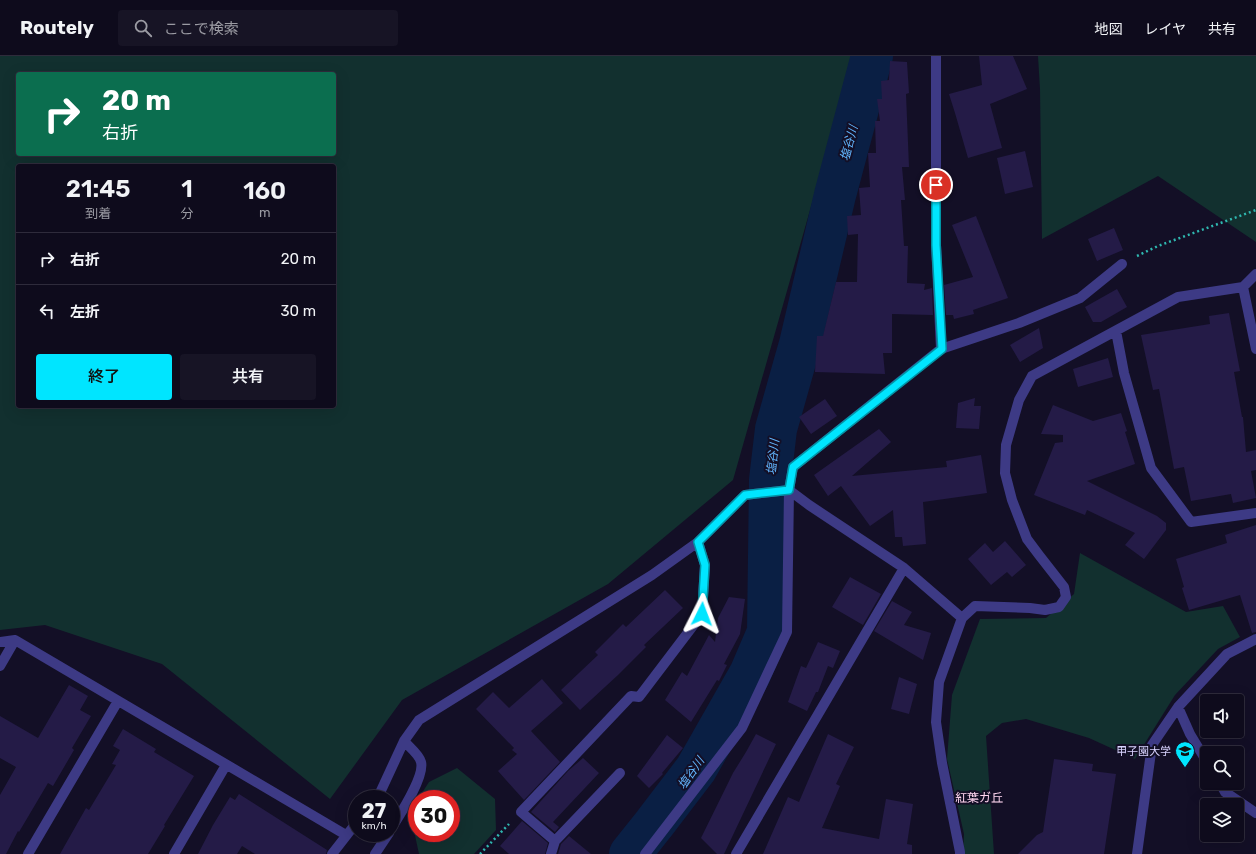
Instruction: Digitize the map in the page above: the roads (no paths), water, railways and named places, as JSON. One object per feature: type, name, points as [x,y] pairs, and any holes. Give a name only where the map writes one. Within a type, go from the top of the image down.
[{"type":"street","points":[[936,56],[936,245],[942,349]]},
{"type":"street","points":[[645,854],[742,728],[788,632],[789,490],[793,467],[942,349],[1019,323],[1080,298],[1122,264]]},
{"type":"street","points":[[960,854],[942,763],[936,722],[939,682],[962,618],[975,606],[1045,610],[1059,607],[1066,597],[1064,586],[1038,555],[1027,539],[1012,500],[1005,473],[1006,445],[1019,400],[1032,376],[1116,332],[1178,297],[1243,287],[1256,274]]},
{"type":"street","points":[[1243,287],[1256,349]]},
{"type":"street","points":[[1116,332],[1124,373],[1151,468],[1191,522],[1256,513]]},
{"type":"street","points":[[381,790],[404,741],[419,720],[646,579],[698,542],[745,495],[789,490],[904,568],[962,618]]},
{"type":"street","points":[[555,841],[520,812],[631,696],[639,697],[702,614],[705,565],[698,542]]},
{"type":"street","points":[[736,854],[904,568]]},
{"type":"street","points":[[1137,854],[1152,745],[1178,707],[1227,654],[1256,639]]},
{"type":"street","points":[[0,642],[15,640],[346,835]]},
{"type":"street","points":[[0,666],[15,640]]},
{"type":"street","points":[[28,854],[118,701]]},
{"type":"street","points":[[1178,707],[1190,734],[1200,750]]},
{"type":"street","points":[[400,814],[409,800],[420,773],[421,763],[416,754],[404,741]]},
{"type":"street","points":[[174,854],[226,765]]},
{"type":"street","points":[[551,854],[555,841],[620,773]]},
{"type":"street","points":[[1224,790],[1256,813]]},
{"type":"street","points":[[332,854],[348,833]]},
{"type":"street","points":[[375,854],[383,842]]},
{"type":"waterway","name":"塩谷川","points":[[630,854],[696,769],[750,674],[768,632],[770,480],[776,429],[800,344],[835,195],[872,56]]},
{"type":"place","name":"甲子園大学","points":[[1185,768]]},
{"type":"district","name":"紅葉ガ丘","points":[[979,798]]}]
